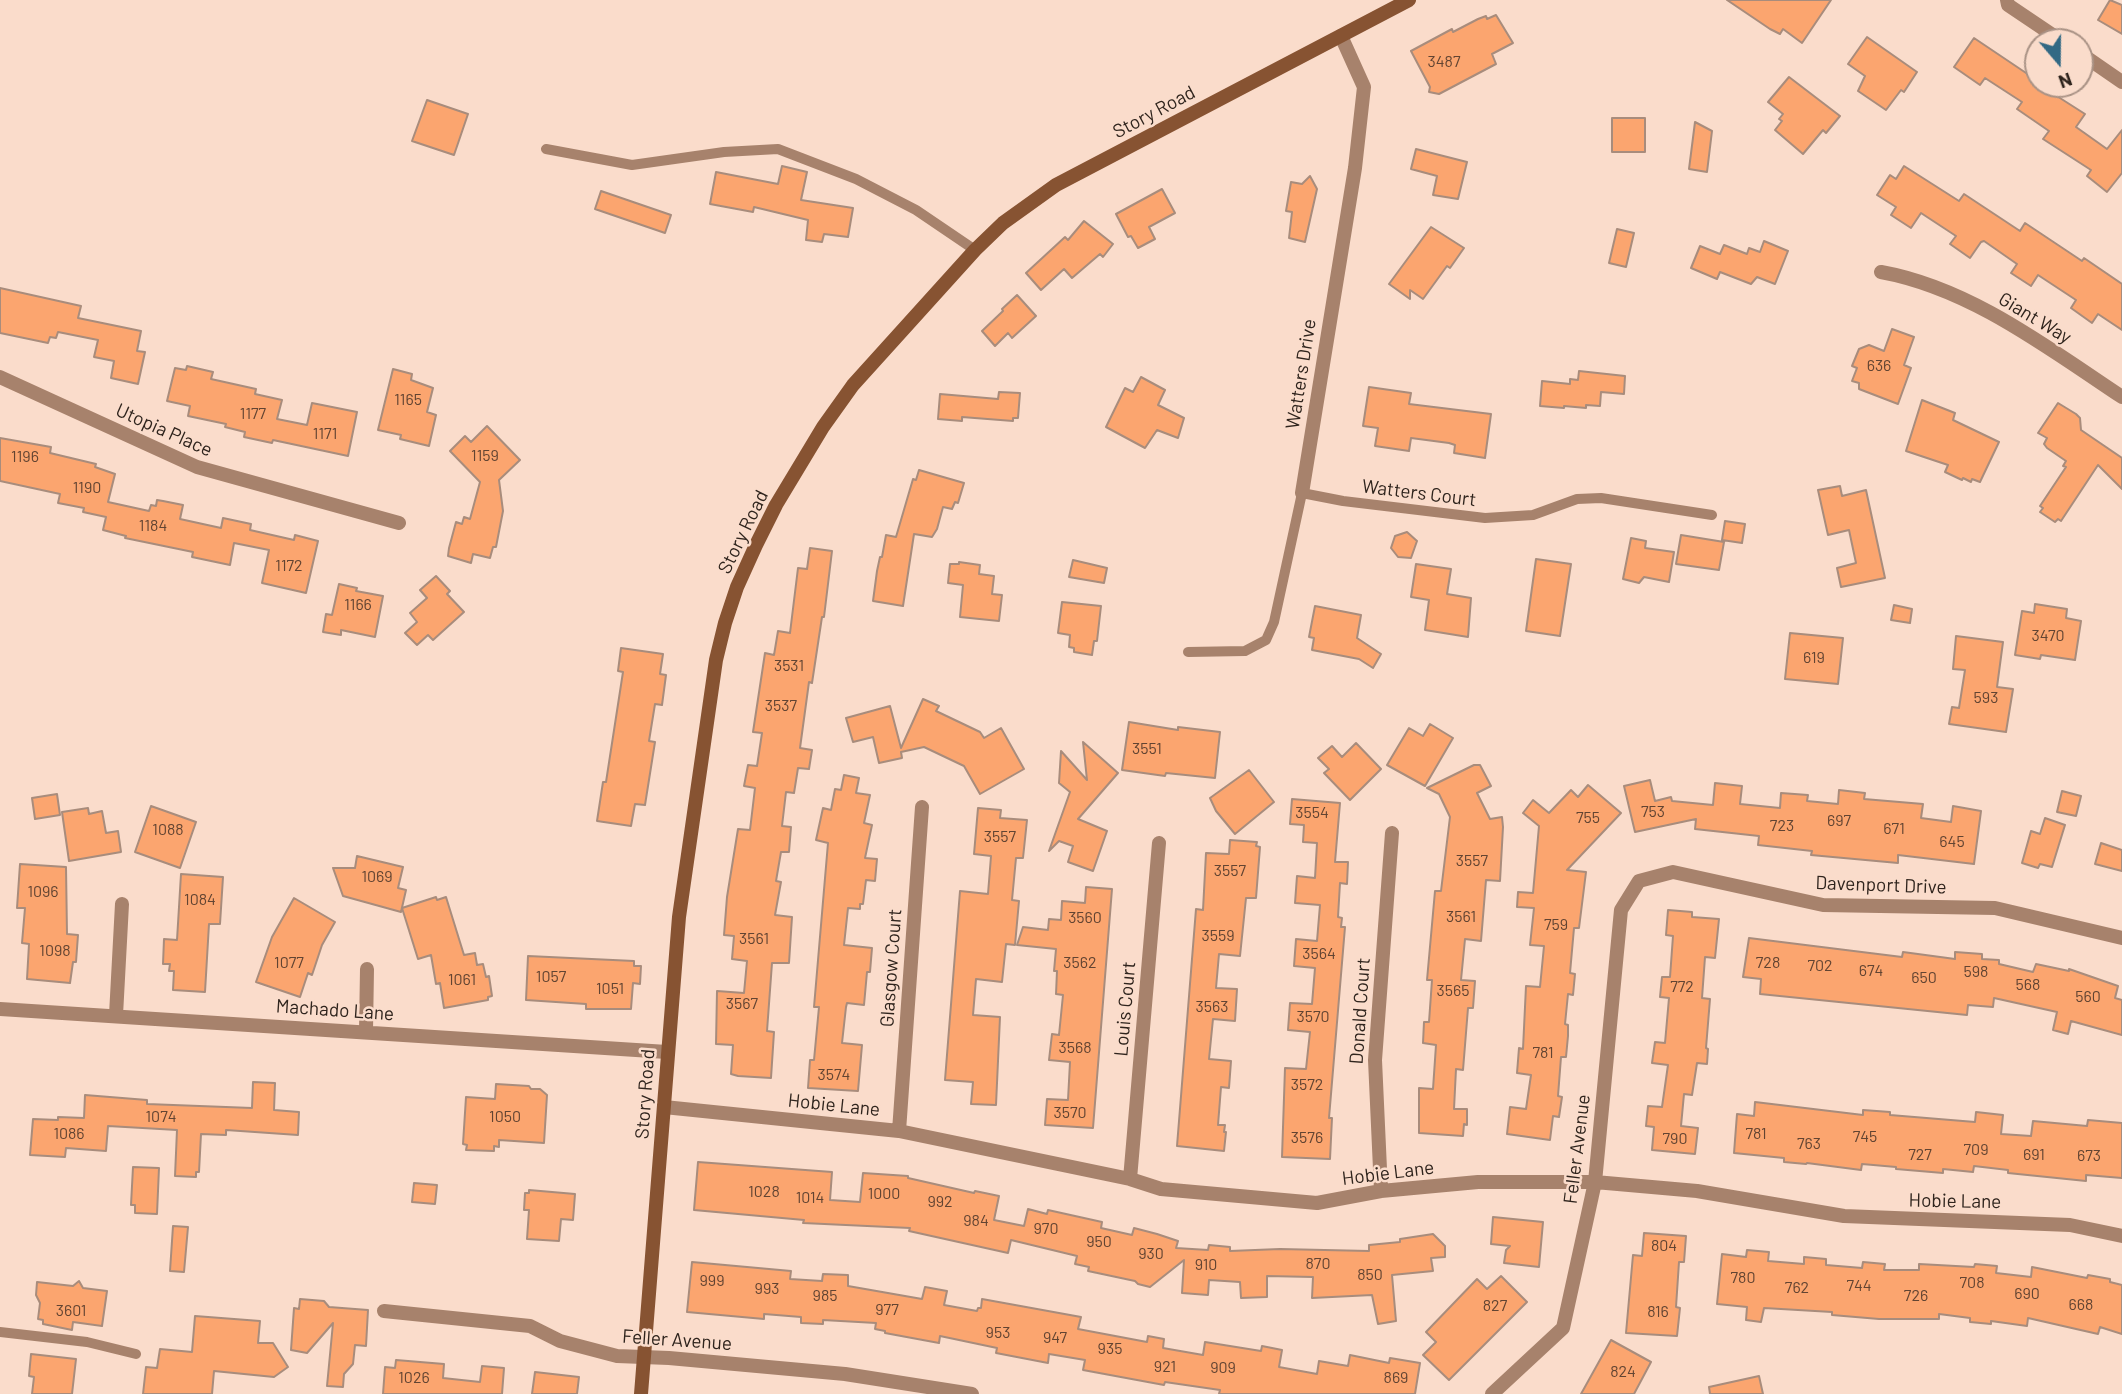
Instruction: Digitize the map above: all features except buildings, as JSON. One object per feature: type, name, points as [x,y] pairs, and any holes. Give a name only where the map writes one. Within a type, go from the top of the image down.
[{"type":"street","name":"Story Road","points":[[641,1394],[679,917],[716,660],[737,587],[776,505],[845,395],[975,250],[1003,223],[1056,185],[1409,0]]},
{"type":"street","points":[[2007,0],[2008,5],[2042,28]]},
{"type":"street","name":"Watters Drive","points":[[1302,493],[1355,167],[1364,87],[1341,36]]},
{"type":"street","points":[[2094,63],[2122,82]]},
{"type":"street","name":"Giant Way","points":[[1881,272],[1906,276],[2001,316],[2122,397]]},
{"type":"street","name":"Utopia Place","points":[[0,377],[197,467],[399,523]]},
{"type":"street","name":"Glasgow Court","points":[[899,1131],[922,807]]},
{"type":"street","name":"Donald Court","points":[[1381,1191],[1375,1060],[1392,833]]},
{"type":"street","name":"Louis Court","points":[[1130,1179],[1159,843]]},
{"type":"street","name":"Davenport Drive","points":[[1639,881],[1673,872],[1823,905],[1995,908],[2122,938]]},
{"type":"street","name":"Feller Avenue","points":[[1492,1394],[1563,1328],[1595,1182],[1621,910],[1639,881]]},
{"type":"street","points":[[117,1015],[122,904]]},
{"type":"street","points":[[366,1031],[368,969]]},
{"type":"street","name":"Machado Lane","points":[[0,1009],[667,1052]]},
{"type":"street","name":"Hobie Lane","points":[[664,1107],[899,1131],[1130,1179],[1161,1189],[1317,1203],[1381,1191],[1478,1182],[1595,1182],[1697,1191],[1844,1216],[2070,1225],[2122,1236]]},
{"type":"street","name":"Feller Avenue","points":[[384,1311],[530,1326],[560,1341],[617,1356],[845,1374],[971,1394]]},
{"type":"lane","points":[[545,149],[632,165],[724,152],[778,149],[856,179],[916,210],[975,250]]},
{"type":"lane","name":"Watters Court","points":[[1302,493],[1343,502],[1485,518],[1533,515],[1577,499],[1601,498],[1712,515]]},
{"type":"lane","name":"Watters Drive","points":[[1188,652],[1245,651],[1266,640],[1274,622],[1302,493]]},
{"type":"lane","points":[[0,1332],[88,1342],[136,1354]]}]
